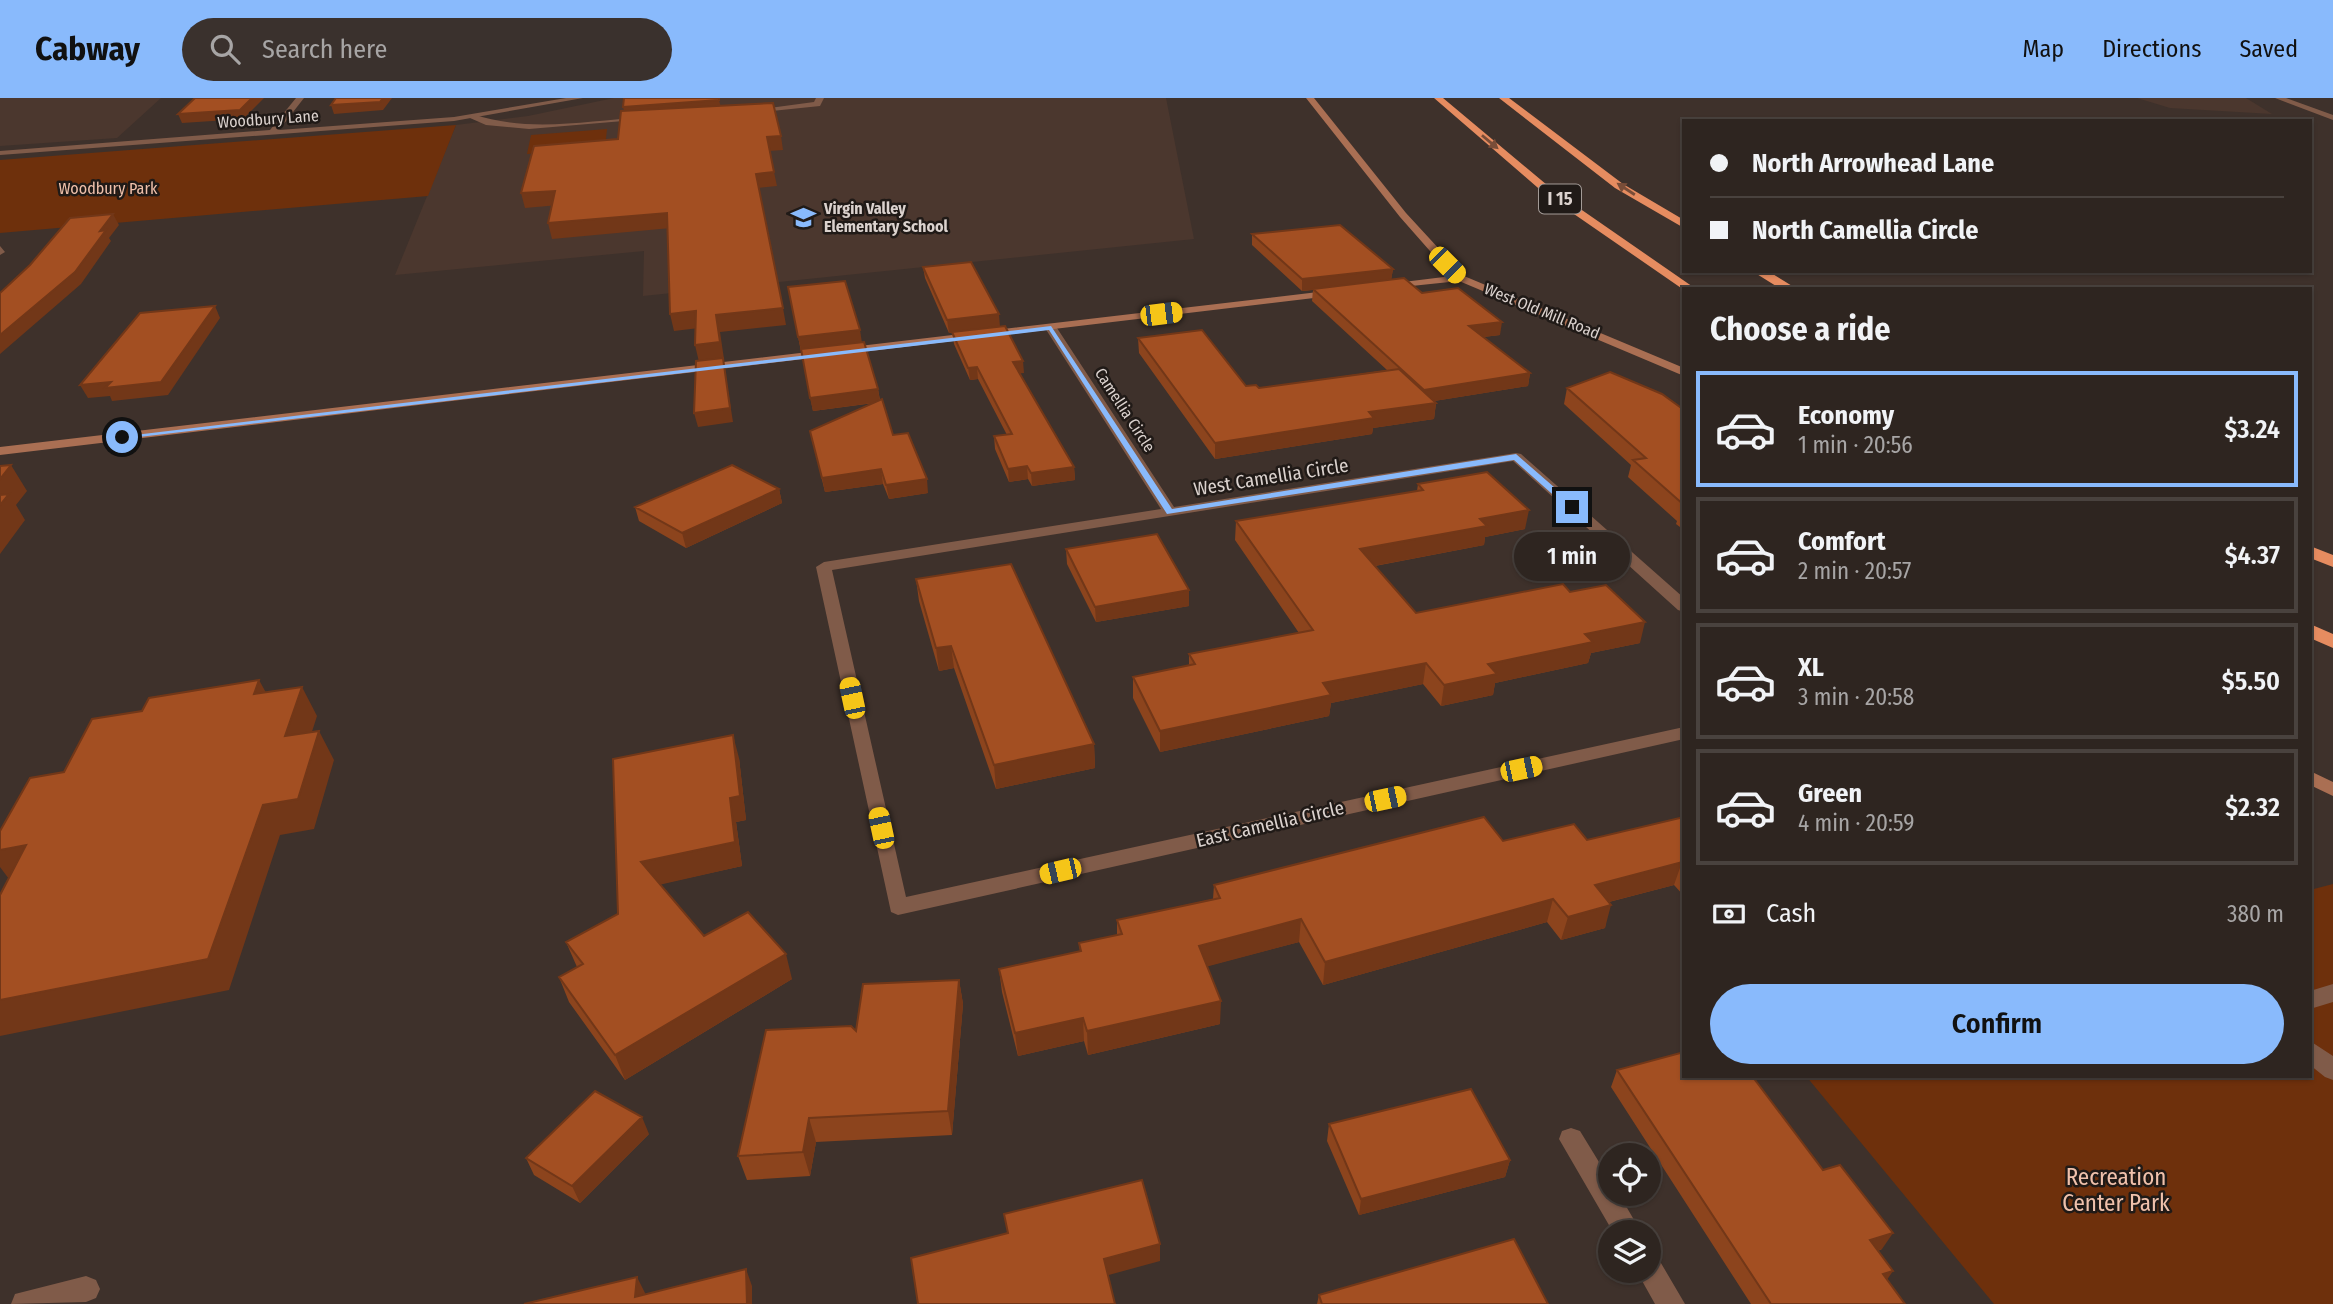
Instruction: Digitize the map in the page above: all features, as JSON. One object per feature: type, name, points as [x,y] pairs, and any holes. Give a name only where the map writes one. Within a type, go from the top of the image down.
[{"type":"highway","name":"I 15","points":[[1438,98],[1549,192],[1687,287]]},
{"type":"highway","name":"I 15","points":[[1503,98],[1619,186],[1682,224]]},
{"type":"highway","points":[[1762,273],[1787,287]]},
{"type":"highway","points":[[2312,552],[2333,562]]},
{"type":"highway","points":[[2312,631],[2333,642]]},
{"type":"street","points":[[272,132],[300,98]]},
{"type":"street","name":"Woodbury Lane","points":[[0,153],[473,116],[579,98]]},
{"type":"street","points":[[738,112],[805,107],[817,104],[820,98]]},
{"type":"street","name":"West Old Mill Road","points":[[1310,98],[1403,215],[1460,278],[1682,372]]},
{"type":"street","points":[[2278,98],[2333,118]]},
{"type":"street","points":[[473,116],[489,124],[545,126],[656,118]]},
{"type":"street","points":[[1367,289],[1460,278]]},
{"type":"street","points":[[0,451],[1353,291]]},
{"type":"street","name":"Camellia Circle","points":[[1051,328],[1170,512]]},
{"type":"street","name":"West Camellia Circle","points":[[898,907],[824,567],[1516,457],[1682,605]]},
{"type":"street","name":"East Camellia Circle","points":[[898,907],[1682,733]]},
{"type":"street","points":[[2312,778],[2333,790]]},
{"type":"street","points":[[2312,999],[2333,993]]},
{"type":"street","points":[[2312,1053],[2333,1070]]},
{"type":"street","points":[[1571,1139],[1621,1220]]},
{"type":"street","points":[[1658,1283],[1671,1304]]},
{"type":"street","points":[[25,1304],[83,1296]]},
{"type":"shaded area","points":[[0,98],[161,98],[117,138],[0,146]]},
{"type":"shaded area","name":"Virgin Valley Elementary School","points":[[614,98],[1166,98],[1194,239],[643,296],[644,251],[395,275],[456,125],[528,116]]},
{"type":"shaded area","points":[[2137,98],[2246,98],[2272,114],[2170,108]]},
{"type":"green space","name":"Woodbury Park","points":[[456,125],[428,196],[0,233],[0,160]]},
{"type":"green space","points":[[607,129],[605,148],[527,154],[531,135]]},
{"type":"green space","name":"Recreation Center Park","points":[[2333,884],[2333,1304],[1994,1304],[1808,1078],[2312,1078],[2312,889]]},
{"type":"building","points":[[195,98],[252,98],[240,110],[178,114]]},
{"type":"building","points":[[336,98],[383,98],[380,102],[331,105]]},
{"type":"building","points":[[624,98],[719,98],[719,100],[623,107]]},
{"type":"building","points":[[773,103],[781,136],[767,137],[774,172],[756,174],[783,308],[716,315],[720,342],[695,345],[696,311],[670,314],[667,213],[548,223],[555,191],[521,193],[534,146],[618,139],[621,111]]},
{"type":"building","points":[[113,214],[100,231],[106,230],[75,272],[0,335],[0,293],[30,265],[70,218]]},
{"type":"building","points":[[1340,225],[1393,269],[1302,279],[1252,234]]},
{"type":"building","points":[[971,262],[999,314],[947,320],[923,267]]},
{"type":"building","points":[[1404,278],[1422,293],[1458,288],[1502,322],[1469,326],[1530,373],[1424,390],[1313,289]]},
{"type":"building","points":[[845,281],[860,330],[798,337],[788,287]]},
{"type":"building","points":[[215,306],[161,382],[105,388],[111,382],[80,385],[140,313]]},
{"type":"building","points":[[1005,326],[1023,361],[1013,362],[1074,467],[1031,473],[1027,466],[1008,469],[994,436],[1012,434],[977,367],[968,368],[952,332]]},
{"type":"building","points":[[1202,330],[1246,386],[1256,385],[1259,388],[1399,369],[1436,403],[1369,412],[1374,418],[1215,443],[1138,338]]},
{"type":"building","points":[[864,342],[878,389],[810,398],[801,349]]},
{"type":"building","points":[[723,358],[730,408],[694,413],[696,361]]},
{"type":"building","points":[[1610,372],[1662,394],[1682,409],[1682,503],[1633,460],[1646,458],[1567,388]]},
{"type":"building","points":[[882,399],[893,435],[908,433],[927,479],[886,485],[881,469],[822,478],[810,431]]},
{"type":"building","points":[[11,465],[0,479],[0,466]]},
{"type":"building","points":[[732,465],[779,489],[682,533],[635,507]]},
{"type":"building","points":[[1487,472],[1529,510],[1480,519],[1487,526],[1360,549],[1416,613],[1563,584],[1570,592],[1606,585],[1645,622],[1585,634],[1593,642],[1488,664],[1497,674],[1444,685],[1426,663],[1323,683],[1331,695],[1160,731],[1133,677],[1195,664],[1189,654],[1313,630],[1236,521],[1423,490],[1418,484]]},
{"type":"building","points":[[9,494],[0,505],[0,495]]},
{"type":"building","points":[[1157,534],[1189,590],[1095,607],[1066,549]]},
{"type":"building","points":[[1011,564],[1094,744],[994,765],[951,646],[936,648],[916,579]]},
{"type":"building","points":[[259,680],[254,694],[302,687],[285,736],[319,731],[298,799],[263,805],[208,959],[0,1000],[0,895],[26,845],[0,850],[0,831],[30,778],[64,772],[92,719],[142,711],[149,698]]},
{"type":"building","points":[[733,735],[740,796],[730,798],[735,842],[641,862],[704,936],[748,912],[786,954],[615,1055],[559,977],[583,964],[566,942],[618,914],[613,759]]},
{"type":"building","points":[[1484,817],[1503,841],[1574,824],[1587,840],[1682,817],[1682,862],[1595,885],[1611,905],[1568,917],[1553,899],[1325,962],[1301,919],[1199,946],[1221,1001],[1087,1031],[1083,1018],[1015,1033],[999,969],[1081,951],[1079,943],[1122,934],[1117,920],[1220,898],[1214,885]]},
{"type":"building","points":[[959,980],[948,1111],[809,1118],[803,1152],[738,1156],[766,1030],[851,1026],[856,1031],[863,984]]},
{"type":"building","points":[[1682,1053],[1682,1078],[1754,1078],[1823,1170],[1840,1165],[1893,1233],[1870,1240],[1893,1271],[1883,1274],[1905,1304],[1771,1304],[1617,1070]]},
{"type":"building","points":[[1471,1089],[1510,1160],[1361,1199],[1329,1124]]},
{"type":"building","points":[[595,1091],[642,1117],[572,1186],[526,1158]]},
{"type":"building","points":[[1142,1180],[1160,1244],[1104,1259],[1115,1304],[918,1304],[911,1258],[1008,1233],[1004,1214]]},
{"type":"building","points":[[1514,1239],[1548,1304],[1322,1304],[1319,1295]]},
{"type":"building","points":[[746,1269],[747,1304],[524,1304],[637,1277],[635,1297]]},
{"type":"place","name":"Virgin Valley Elementary School","points":[[804,217]]},
{"type":"route","points":[[122,437],[1051,328],[1170,512],[1516,457],[1572,507]]}]
